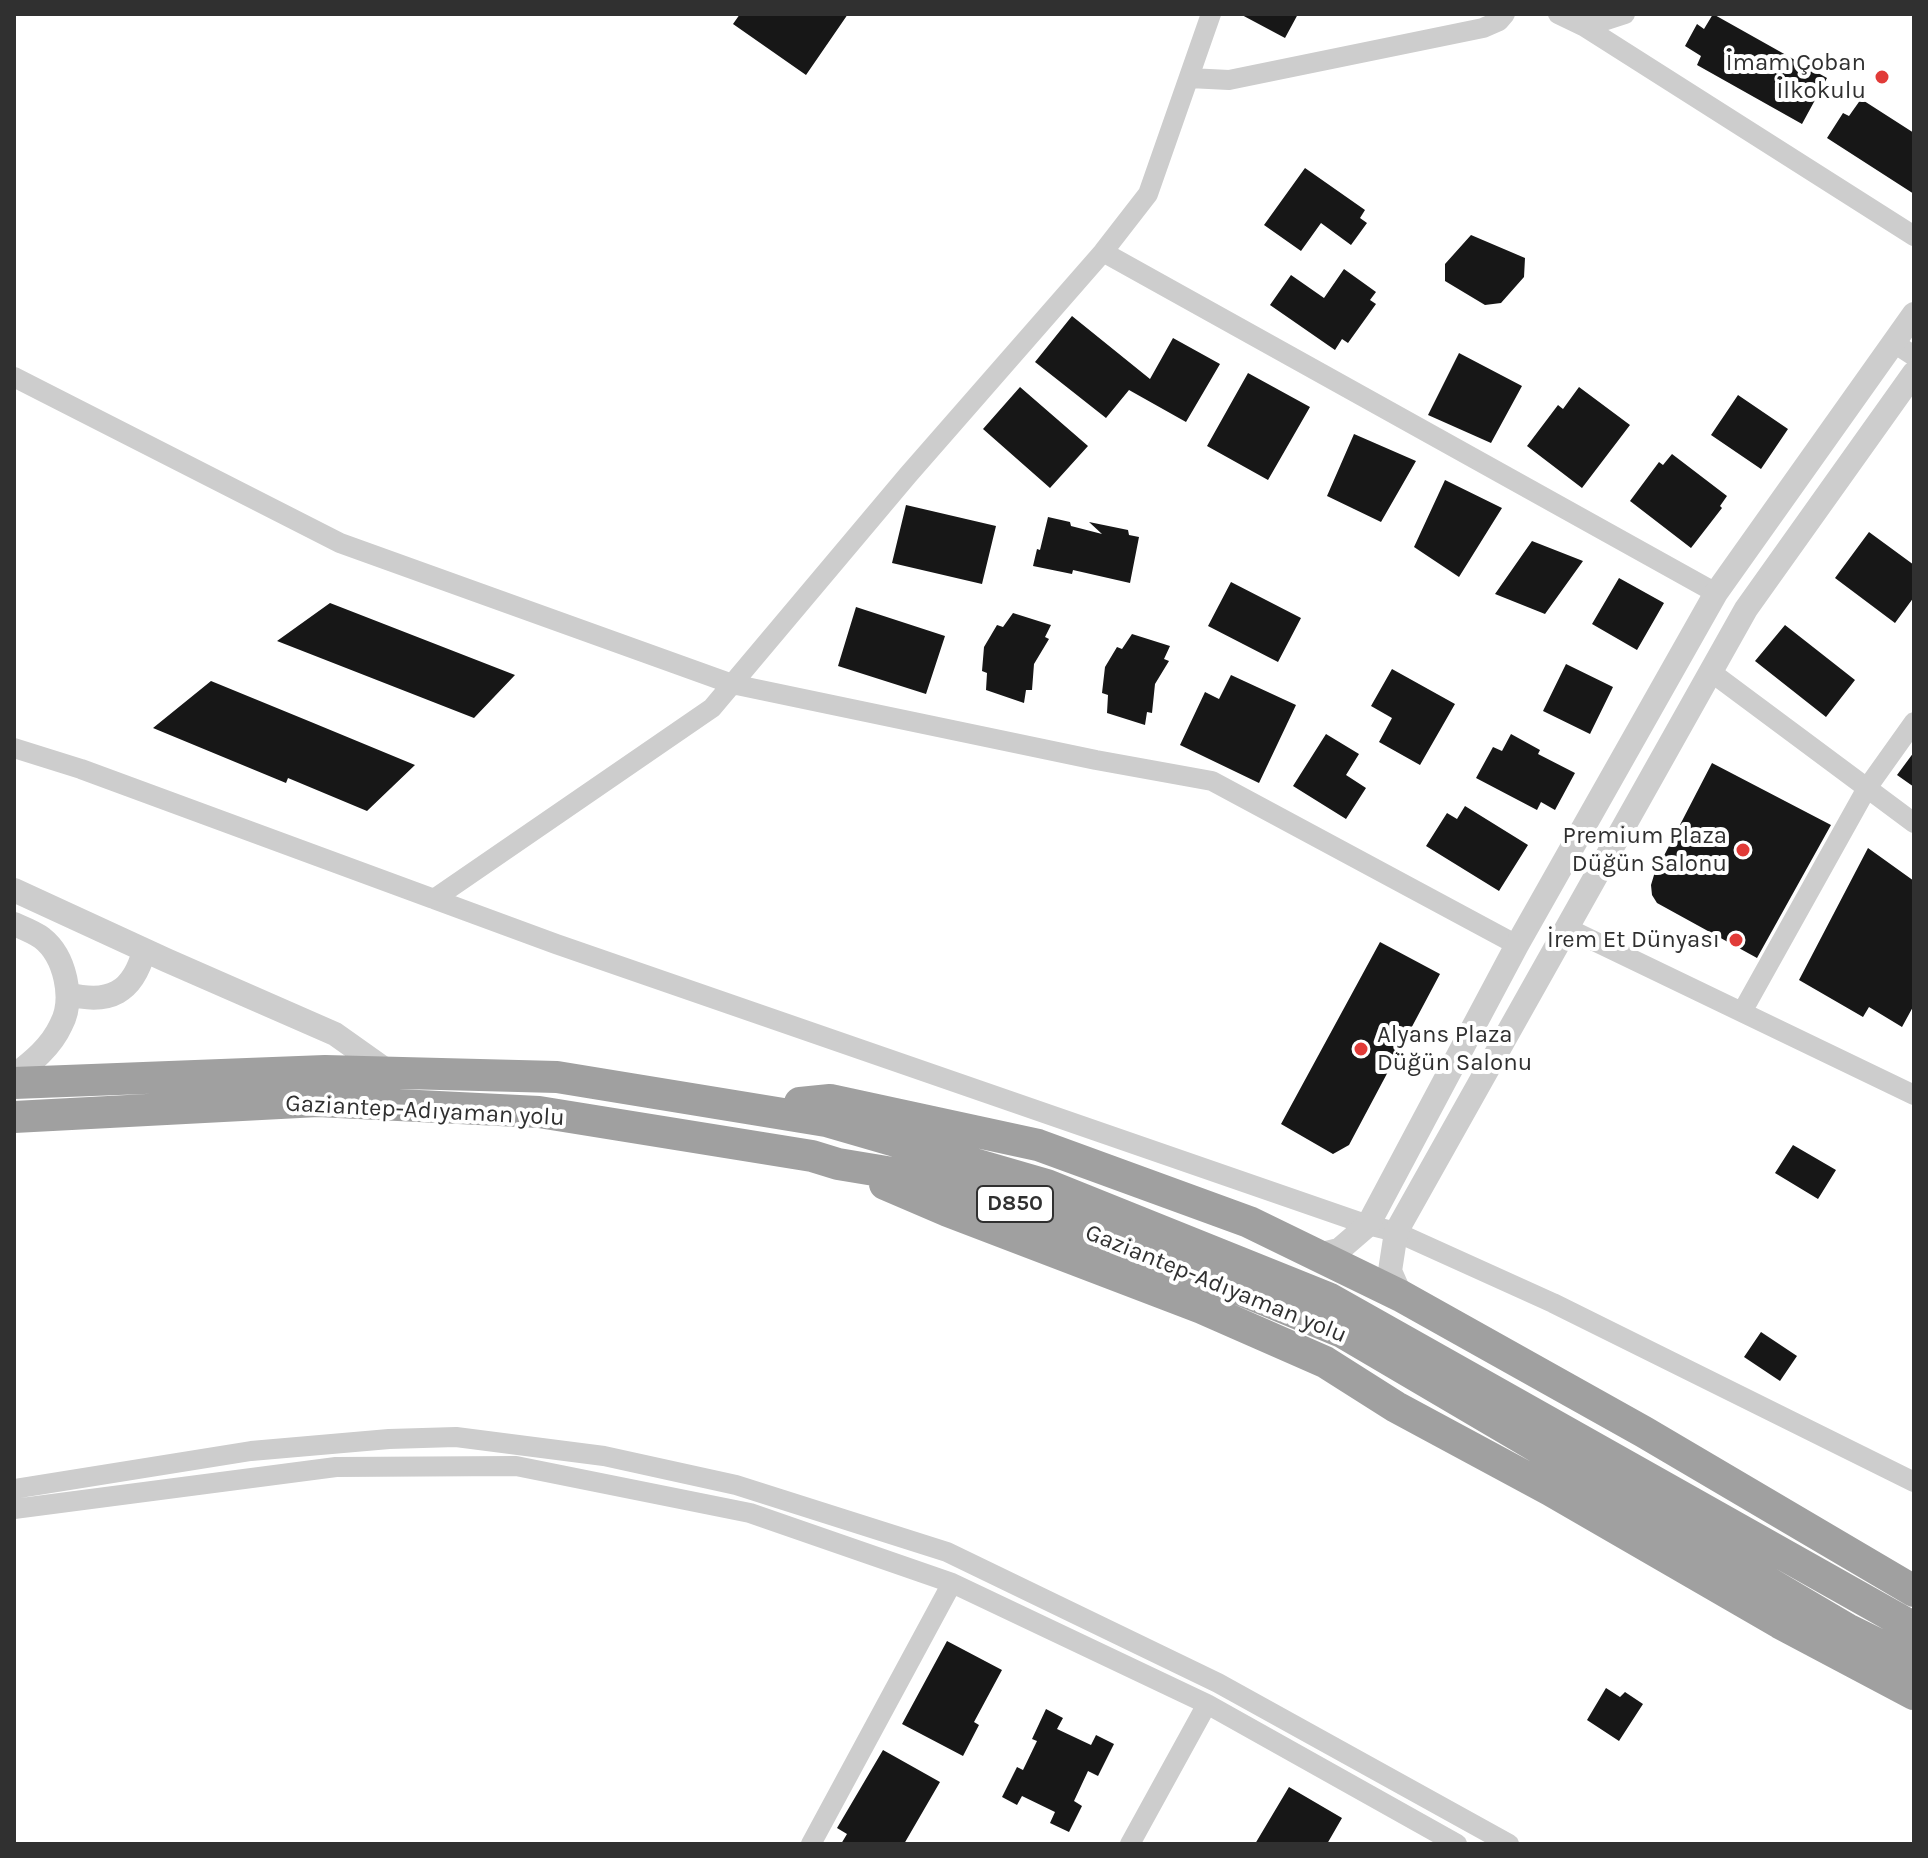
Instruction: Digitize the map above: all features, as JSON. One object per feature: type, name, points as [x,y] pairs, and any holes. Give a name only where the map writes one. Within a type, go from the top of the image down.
[{"type":"highway","name":"Gaziantep-Adıyaman yolu","points":[[14,1083],[325,1071],[557,1077],[826,1121],[1047,1185],[1328,1298],[1914,1628]]},
{"type":"highway","points":[[753,1109],[830,1100],[1038,1145],[1249,1222],[1401,1296],[1644,1432],[1914,1591]]},
{"type":"highway","name":"Gaziantep-Adıyaman yolu","points":[[14,1117],[318,1101],[539,1112],[812,1156],[838,1164],[965,1185],[1241,1290],[1342,1332],[1834,1621],[1914,1662]]},
{"type":"highway","points":[[838,1164],[948,1211],[1202,1308],[1325,1362],[1396,1407],[1550,1490],[1780,1623],[1914,1694]]},
{"type":"street","points":[[434,899],[712,708],[908,475],[1103,252],[1148,194],[1211,14]]},
{"type":"street","points":[[1189,78],[1229,80],[1363,53],[1483,28],[1499,21],[1505,14]]},
{"type":"street","points":[[1558,14],[1588,21],[1914,236]]},
{"type":"street","points":[[1588,21],[1625,14]]},
{"type":"street","points":[[1103,252],[1716,593]]},
{"type":"street","points":[[1318,1255],[1339,1250],[1368,1225],[1517,945],[1716,593],[1904,349],[1914,314]]},
{"type":"street","points":[[1401,1296],[1390,1271],[1396,1232],[1746,609],[1914,373]]},
{"type":"street","points":[[14,377],[340,543],[732,684],[1212,781],[1517,945]]},
{"type":"street","points":[[1711,672],[1914,823]]},
{"type":"street","points":[[1742,1012],[1867,788],[1914,722]]},
{"type":"street","points":[[14,748],[81,769],[556,944],[1368,1225],[1396,1232],[1553,1303],[1914,1482]]},
{"type":"street","points":[[14,890],[144,951],[335,1034],[390,1073]]},
{"type":"street","points":[[14,924],[45,940],[59,963],[68,994],[62,1025],[38,1057],[14,1076]]},
{"type":"street","points":[[1567,928],[1914,1095]]},
{"type":"street","points":[[68,994],[83,998],[113,995],[132,981],[144,951]]},
{"type":"street","points":[[14,1489],[251,1451],[389,1439],[456,1437],[604,1456],[736,1485],[947,1552],[1218,1683],[1509,1844]]},
{"type":"street","points":[[14,1509],[336,1467],[516,1466],[750,1513],[952,1583],[1207,1704],[1457,1844]]},
{"type":"street","points":[[811,1844],[952,1583]]},
{"type":"street","points":[[1130,1844],[1207,1704]]},
{"type":"building","points":[[740,14],[848,14],[806,75],[733,24]]},
{"type":"building","points":[[1240,14],[1298,14],[1285,38]]},
{"type":"building","points":[[1713,14],[1827,78],[1802,124],[1697,65],[1701,56],[1685,46],[1697,24],[1704,29]]},
{"type":"building","points":[[1861,99],[1914,133],[1914,194],[1827,138],[1843,113],[1849,116]]},
{"type":"building","points":[[1305,168],[1365,210],[1360,218],[1367,223],[1351,245],[1321,223],[1301,251],[1264,225]]},
{"type":"building","points":[[1471,235],[1525,258],[1524,277],[1501,303],[1485,305],[1445,281],[1445,264]]},
{"type":"building","points":[[1344,269],[1376,292],[1370,300],[1376,304],[1348,343],[1342,339],[1335,350],[1270,305],[1291,275],[1324,298]]},
{"type":"building","points":[[1072,316],[1150,379],[1173,338],[1220,364],[1186,422],[1129,390],[1106,418],[1035,362]]},
{"type":"building","points":[[1459,353],[1522,386],[1491,443],[1428,415]]},
{"type":"building","points":[[1248,373],[1310,407],[1268,480],[1207,446]]},
{"type":"building","points":[[1020,387],[1088,446],[1050,488],[983,429]]},
{"type":"building","points":[[1579,387],[1630,425],[1582,488],[1527,446],[1558,405],[1563,409]]},
{"type":"building","points":[[1738,395],[1788,429],[1761,469],[1711,435]]},
{"type":"building","points":[[1354,434],[1416,461],[1381,522],[1327,496]]},
{"type":"building","points":[[1672,454],[1727,496],[1720,506],[1722,508],[1691,548],[1630,501],[1659,462],[1663,465]]},
{"type":"building","points":[[1445,480],[1502,508],[1459,577],[1414,547]]},
{"type":"building","points":[[906,505],[996,526],[982,584],[892,563]]},
{"type":"building","points":[[1048,517],[1102,534],[1089,522],[1128,530],[1129,535],[1139,537],[1130,583],[1073,570],[1072,574],[1033,566]]},
{"type":"building","points":[[1869,532],[1914,565],[1914,597],[1895,623],[1835,578]]},
{"type":"building","points":[[1532,541],[1583,561],[1545,614],[1495,594]]},
{"type":"building","points":[[1619,578],[1664,603],[1637,650],[1592,624]]},
{"type":"building","points":[[1231,582],[1301,618],[1278,662],[1208,626]]},
{"type":"building","points":[[330,603],[515,675],[474,718],[277,641]]},
{"type":"building","points":[[856,607],[945,636],[926,694],[838,666]]},
{"type":"building","points":[[1013,613],[1051,625],[1045,637],[1049,639],[1034,664],[1032,690],[1026,690],[1024,703],[986,690],[987,673],[982,671],[984,647],[997,625],[1003,627]]},
{"type":"building","points":[[1785,625],[1855,680],[1826,717],[1755,661]]},
{"type":"building","points":[[1132,634],[1170,646],[1164,659],[1169,661],[1155,684],[1152,713],[1147,712],[1145,725],[1107,713],[1108,695],[1102,693],[1105,667],[1117,647],[1122,649]]},
{"type":"building","points":[[1566,664],[1613,687],[1590,734],[1543,711]]},
{"type":"building","points":[[1392,669],[1455,704],[1420,765],[1379,742],[1392,718],[1371,706]]},
{"type":"building","points":[[1231,675],[1296,705],[1259,783],[1180,745],[1205,692],[1219,699]]},
{"type":"building","points":[[211,681],[415,765],[367,811],[288,778],[286,783],[153,728]]},
{"type":"building","points":[[1326,734],[1359,754],[1346,775],[1366,788],[1346,819],[1293,786]]},
{"type":"building","points":[[1511,734],[1540,750],[1538,754],[1575,773],[1555,810],[1541,802],[1537,810],[1476,778],[1493,747],[1502,751]]},
{"type":"building","points":[[1914,752],[1914,787],[1897,775]]},
{"type":"building","name":"Premium Plaza Düğün Salonu","points":[[1712,763],[1831,825],[1757,958],[1657,903],[1652,895],[1654,875]]},
{"type":"building","points":[[1465,806],[1528,845],[1499,891],[1426,846],[1447,813],[1457,819]]},
{"type":"building","points":[[1868,848],[1914,881],[1914,1005],[1902,1027],[1869,1007],[1863,1017],[1799,980]]},
{"type":"building","name":"Alyans Plaza Düğün Salonu","points":[[1380,942],[1440,974],[1349,1145],[1333,1154],[1281,1124]]},
{"type":"building","points":[[1793,1145],[1836,1170],[1818,1199],[1775,1173]]},
{"type":"building","points":[[1761,1332],[1797,1356],[1780,1381],[1744,1357]]},
{"type":"building","points":[[947,1641],[1002,1670],[974,1722],[979,1725],[963,1756],[902,1724]]},
{"type":"building","points":[[1606,1688],[1620,1697],[1625,1692],[1643,1704],[1619,1741],[1587,1720]]},
{"type":"building","points":[[1046,1709],[1063,1718],[1057,1729],[1091,1745],[1096,1735],[1114,1744],[1098,1776],[1088,1771],[1074,1801],[1082,1806],[1069,1832],[1050,1823],[1055,1812],[1022,1796],[1017,1805],[1002,1797],[1017,1767],[1023,1770],[1037,1741],[1032,1739]]},
{"type":"building","points":[[883,1750],[940,1782],[904,1844],[841,1844],[847,1834],[837,1828]]},
{"type":"building","points":[[1289,1787],[1342,1818],[1327,1844],[1255,1844]]},
{"type":"place","name":"İmam Çoban İlkokulu","points":[[1882,77]]},
{"type":"place","name":"Premium Plaza Düğün Salonu","points":[[1743,850]]},
{"type":"place","name":"İrem Et Dünyası","points":[[1736,940]]},
{"type":"place","name":"Alyans Plaza Düğün Salonu","points":[[1361,1049]]}]
